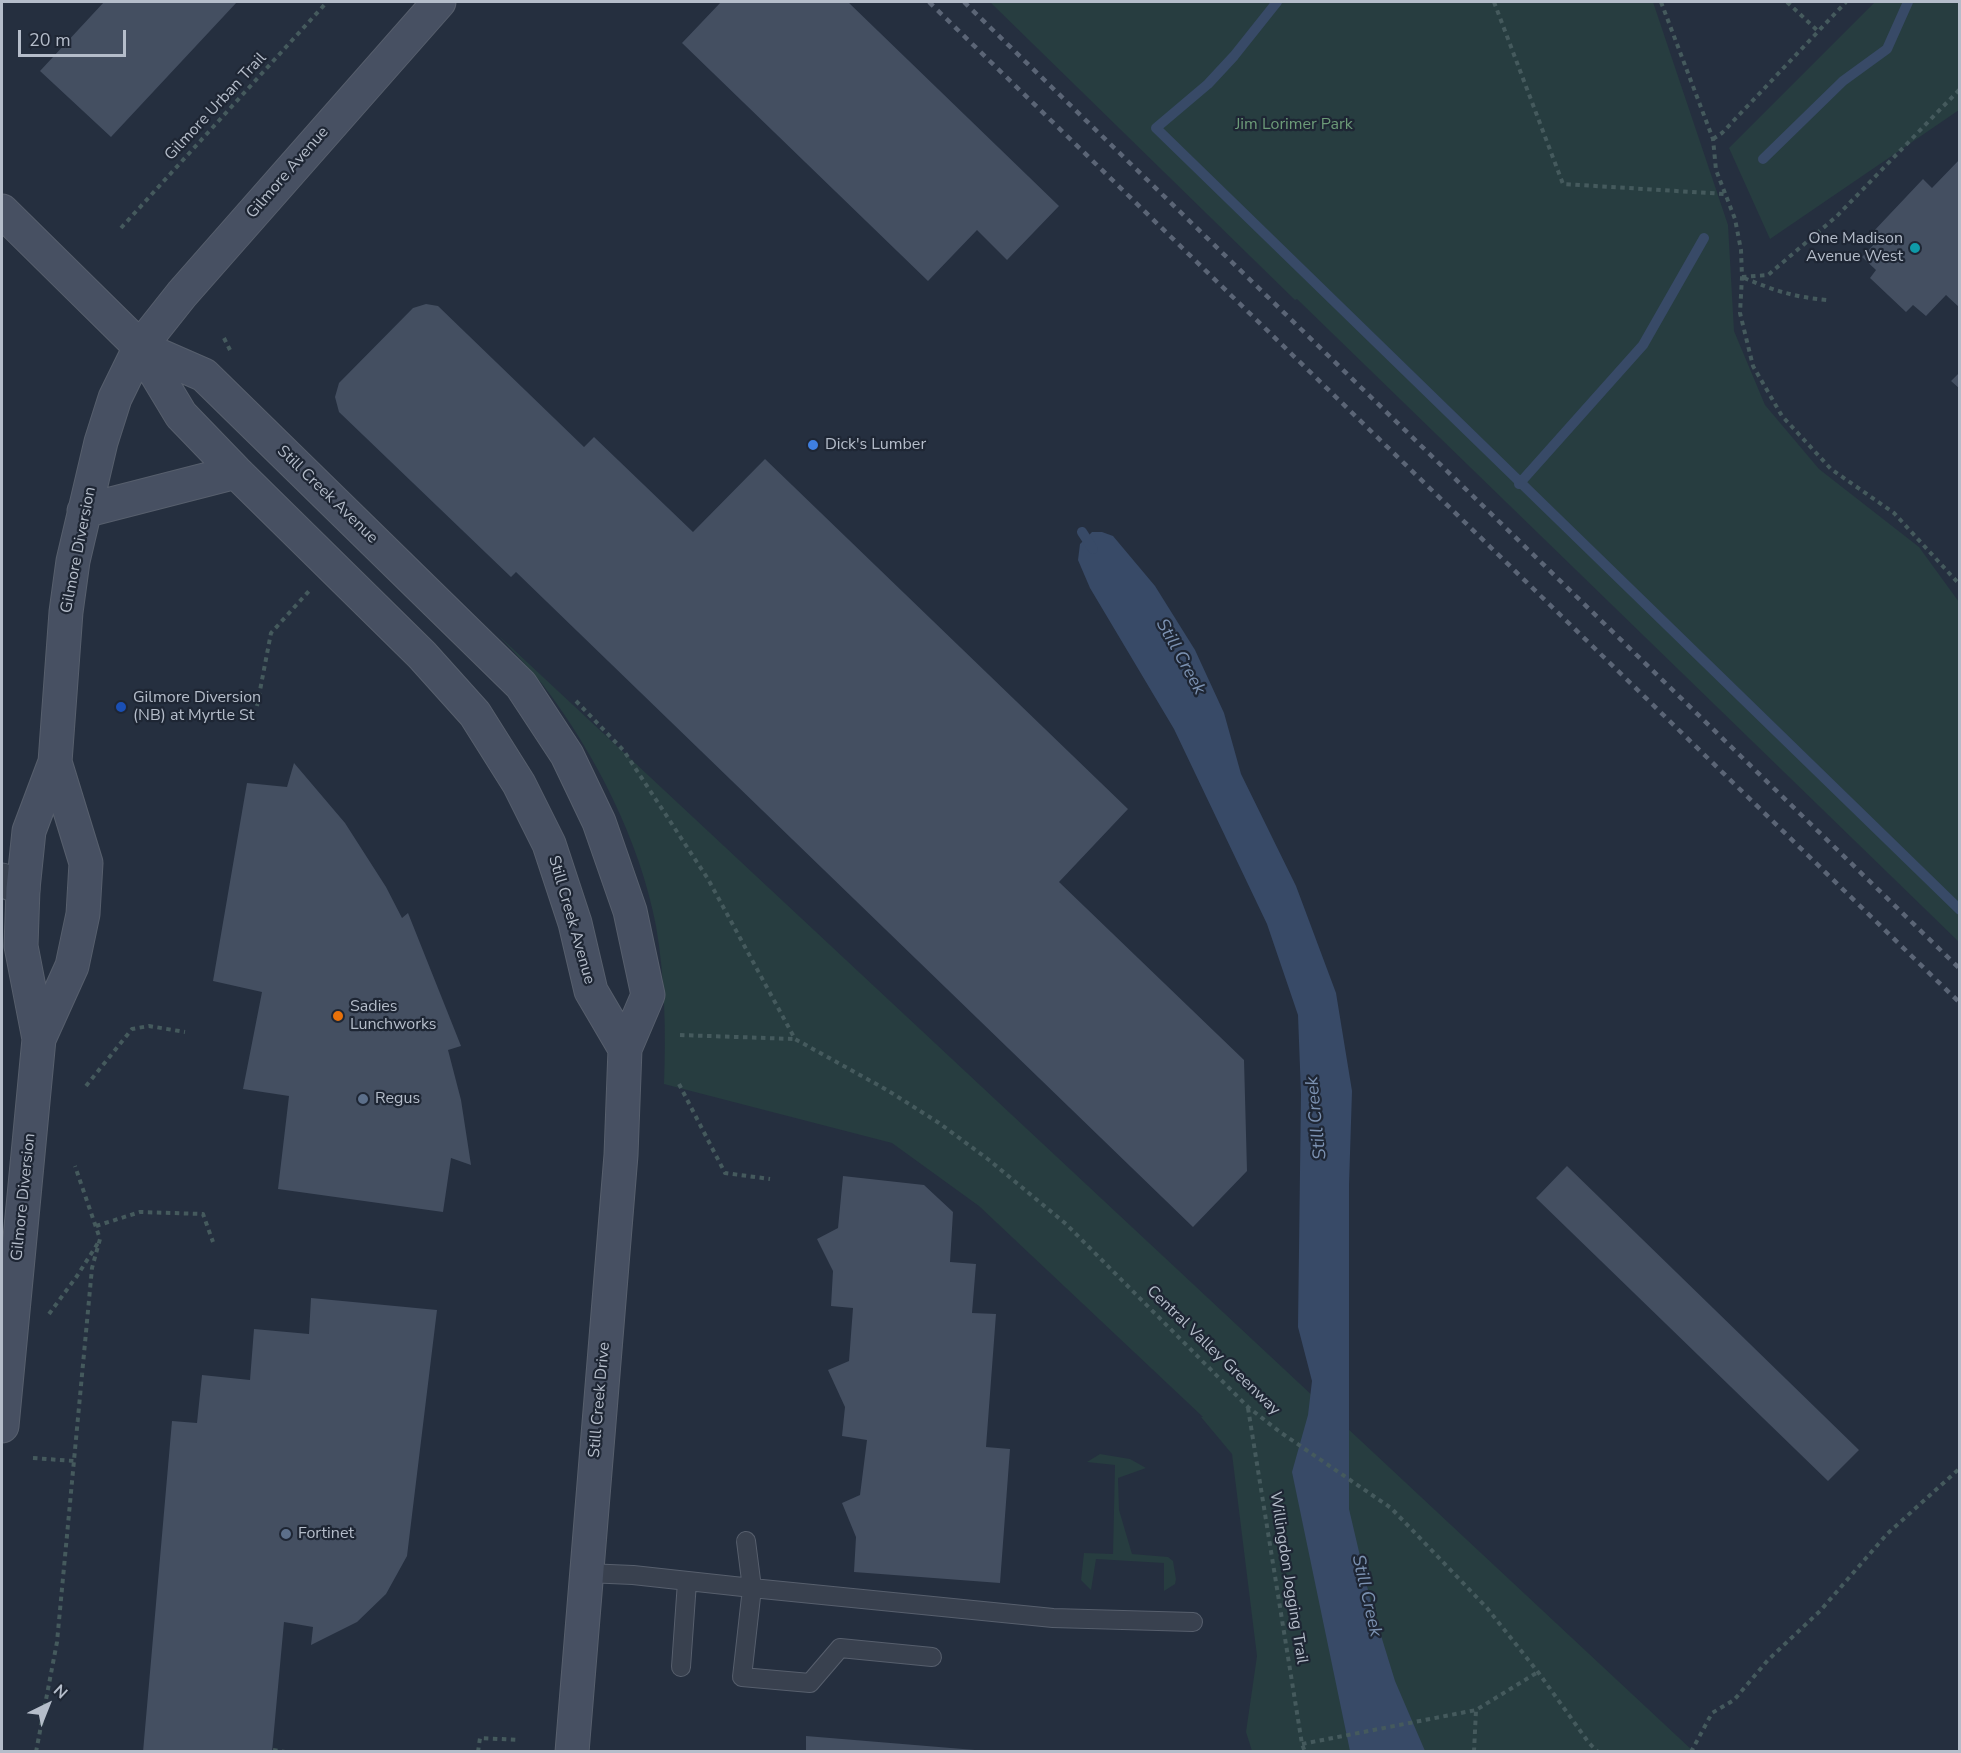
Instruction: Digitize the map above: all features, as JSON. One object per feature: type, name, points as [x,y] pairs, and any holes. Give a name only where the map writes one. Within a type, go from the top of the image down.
[{"type":"street","name":"Gilmore Avenue","points":[[140,347],[188,287],[439,2]]},
{"type":"street","name":"Still Creek Avenue","points":[[2,211],[140,347],[181,415],[422,655],[475,714],[519,784],[549,844],[575,923],[591,991],[625,1049]]},
{"type":"street","name":"Still Creek Avenue","points":[[140,347],[204,375],[521,685],[567,755],[599,822],[630,911],[648,995],[625,1049]]},
{"type":"street","name":"Gilmore Diversion","points":[[2,1426],[39,1039],[12,884],[28,831],[55,762],[66,612],[84,511],[101,442],[115,398],[140,347]]},
{"type":"street","points":[[84,511],[236,472]]},
{"type":"street","name":"Gilmore Diversion","points":[[39,1039],[72,966],[83,914],[86,863],[55,762]]},
{"type":"street","name":"Still Creek Drive","points":[[572,1752],[621,1155],[625,1049]]},
{"type":"lane","points":[[746,1541],[752,1588],[742,1677],[810,1683],[840,1648],[932,1657]]},
{"type":"lane","points":[[586,1573],[633,1575],[1053,1618],[1193,1622]]},
{"type":"lane","points":[[681,1667],[687,1581]]},
{"type":"path","name":"Gilmore Urban Trail","points":[[121,228],[327,2]]},
{"type":"path","points":[[1494,2],[1563,184],[1725,194]]},
{"type":"path","points":[[1661,2],[1713,138],[1716,170],[1735,219],[1741,250],[1740,314],[1753,366],[1782,416],[1831,469],[1894,513],[1959,585]]},
{"type":"path","points":[[1787,2],[1818,31]]},
{"type":"path","points":[[1713,138],[1722,133],[1845,2]]},
{"type":"path","points":[[1742,278],[1768,275],[1837,216],[1959,89]]},
{"type":"path","points":[[1742,278],[1778,292],[1827,300]]},
{"type":"path","points":[[257,706],[271,633],[309,591]]},
{"type":"path","points":[[86,1086],[132,1029],[149,1026],[185,1032]]},
{"type":"path","name":"Central Valley Greenway","points":[[680,1035],[795,1039],[887,1090],[939,1123],[989,1160],[1066,1224],[1248,1407],[1280,1432],[1391,1508],[1487,1608],[1598,1752]]},
{"type":"path","points":[[679,1084],[724,1173],[770,1179]]},
{"type":"path","points":[[36,1752],[57,1642],[92,1268],[100,1239],[75,1166]]},
{"type":"path","points":[[96,1226],[140,1212],[203,1214],[213,1242]]},
{"type":"path","points":[[49,1314],[100,1239]]},
{"type":"path","name":"Willingdon Jogging Trail","points":[[1248,1407],[1305,1752]]},
{"type":"path","points":[[33,1458],[74,1461]]},
{"type":"path","points":[[1691,1752],[1712,1713],[1734,1700],[1768,1660],[1820,1611],[1887,1534],[1959,1468]]},
{"type":"path","points":[[1302,1744],[1476,1710],[1538,1672]]},
{"type":"path","points":[[1474,1752],[1476,1710]]},
{"type":"path","points":[[478,1752],[480,1738],[519,1740]]},
{"type":"path","points":[[273,1750],[285,1752]]},
{"type":"green space","name":"Jim Lorimer Park","points":[[990,2],[1653,2],[1728,225],[1734,331],[1765,405],[1819,469],[1919,547],[1959,602],[1959,942],[1297,299],[1295,300]]},
{"type":"green space","points":[[1875,2],[1959,2],[1959,110],[1770,239],[1729,148]]},
{"type":"green space","points":[[498,635],[1693,1751],[1252,1751],[1246,1732],[1257,1656],[1232,1454],[1201,1417],[1203,1417],[979,1206],[892,1143],[664,1084],[665,1025],[661,965],[656,926],[639,862],[613,799],[580,739],[543,685]]},
{"type":"green space","points":[[1100,1454],[1130,1459],[1146,1468],[1118,1478],[1119,1510],[1132,1554],[1168,1557],[1173,1561],[1175,1584],[1164,1591],[1164,1563],[1096,1559],[1091,1590],[1081,1580],[1084,1553],[1113,1554],[1115,1465],[1087,1462]]},
{"type":"water","points":[[1092,532],[1102,532],[1113,536],[1155,586],[1195,650],[1224,713],[1241,774],[1296,886],[1336,993],[1352,1091],[1349,1185],[1349,1509],[1371,1603],[1395,1681],[1425,1751],[1350,1751],[1292,1472],[1308,1415],[1312,1381],[1298,1327],[1301,1094],[1298,1015],[1267,924],[1174,729],[1090,588],[1078,560],[1080,544]]},
{"type":"building","points":[[104,2],[237,2],[111,137],[40,71]]},
{"type":"building","points":[[721,2],[848,2],[1059,206],[1007,260],[977,230],[928,281],[682,43]]},
{"type":"building","name":"One Madison Avenue West","points":[[1960,159],[1960,308],[1946,295],[1926,316],[1913,305],[1906,312],[1870,278],[1876,270],[1862,257],[1879,239],[1872,233],[1923,179],[1932,188]]},
{"type":"building","points":[[426,304],[438,306],[584,447],[594,437],[693,532],[765,459],[1128,809],[1059,882],[1244,1060],[1247,1171],[1193,1227],[516,572],[511,577],[339,412],[335,397],[339,383],[413,308]]},
{"type":"building","points":[[1960,372],[1960,389],[1951,381]]},
{"type":"building","points":[[294,763],[345,823],[386,887],[402,918],[408,913],[461,1046],[448,1050],[461,1100],[471,1165],[451,1158],[443,1212],[278,1189],[289,1096],[243,1089],[262,992],[213,981],[247,783],[287,787]]},
{"type":"building","points":[[1567,1166],[1859,1450],[1828,1481],[1536,1198]]},
{"type":"building","points":[[843,1176],[924,1185],[953,1212],[950,1262],[976,1264],[972,1313],[996,1314],[986,1447],[1010,1449],[1000,1583],[854,1572],[856,1537],[842,1503],[860,1495],[867,1440],[842,1436],[845,1407],[828,1370],[849,1361],[853,1308],[831,1306],[833,1271],[817,1239],[838,1228]]},
{"type":"building","name":"Fortinet","points":[[311,1298],[437,1310],[407,1556],[386,1594],[357,1622],[311,1645],[313,1627],[284,1622],[272,1752],[143,1752],[172,1421],[197,1423],[202,1375],[250,1380],[254,1329],[309,1334]]},
{"type":"building","points":[[806,1736],[975,1750],[975,1752],[806,1752]]},
{"type":"waterway","points":[[1277,2],[1234,56],[1208,84],[1156,128],[1960,910]]},
{"type":"waterway","points":[[1763,159],[1843,81],[1887,49],[1908,2]]},
{"type":"waterway","points":[[1519,484],[1643,345],[1704,238]]},
{"type":"waterway","name":"Still Creek","points":[[1082,532],[1093,549]]},
{"type":"railway","points":[[929,2],[1960,1003]]},
{"type":"railway","points":[[964,2],[1960,969]]},
{"type":"place","name":"One Madison Avenue West","points":[[1915,248]]},
{"type":"place","name":"Dick's Lumber","points":[[813,445]]},
{"type":"place","name":"Gilmore Diversion (NB) at Myrtle St","points":[[121,707]]},
{"type":"place","name":"Sadies Lunchworks","points":[[338,1016]]},
{"type":"place","name":"Regus","points":[[363,1099]]},
{"type":"place","name":"Fortinet","points":[[286,1534]]}]
